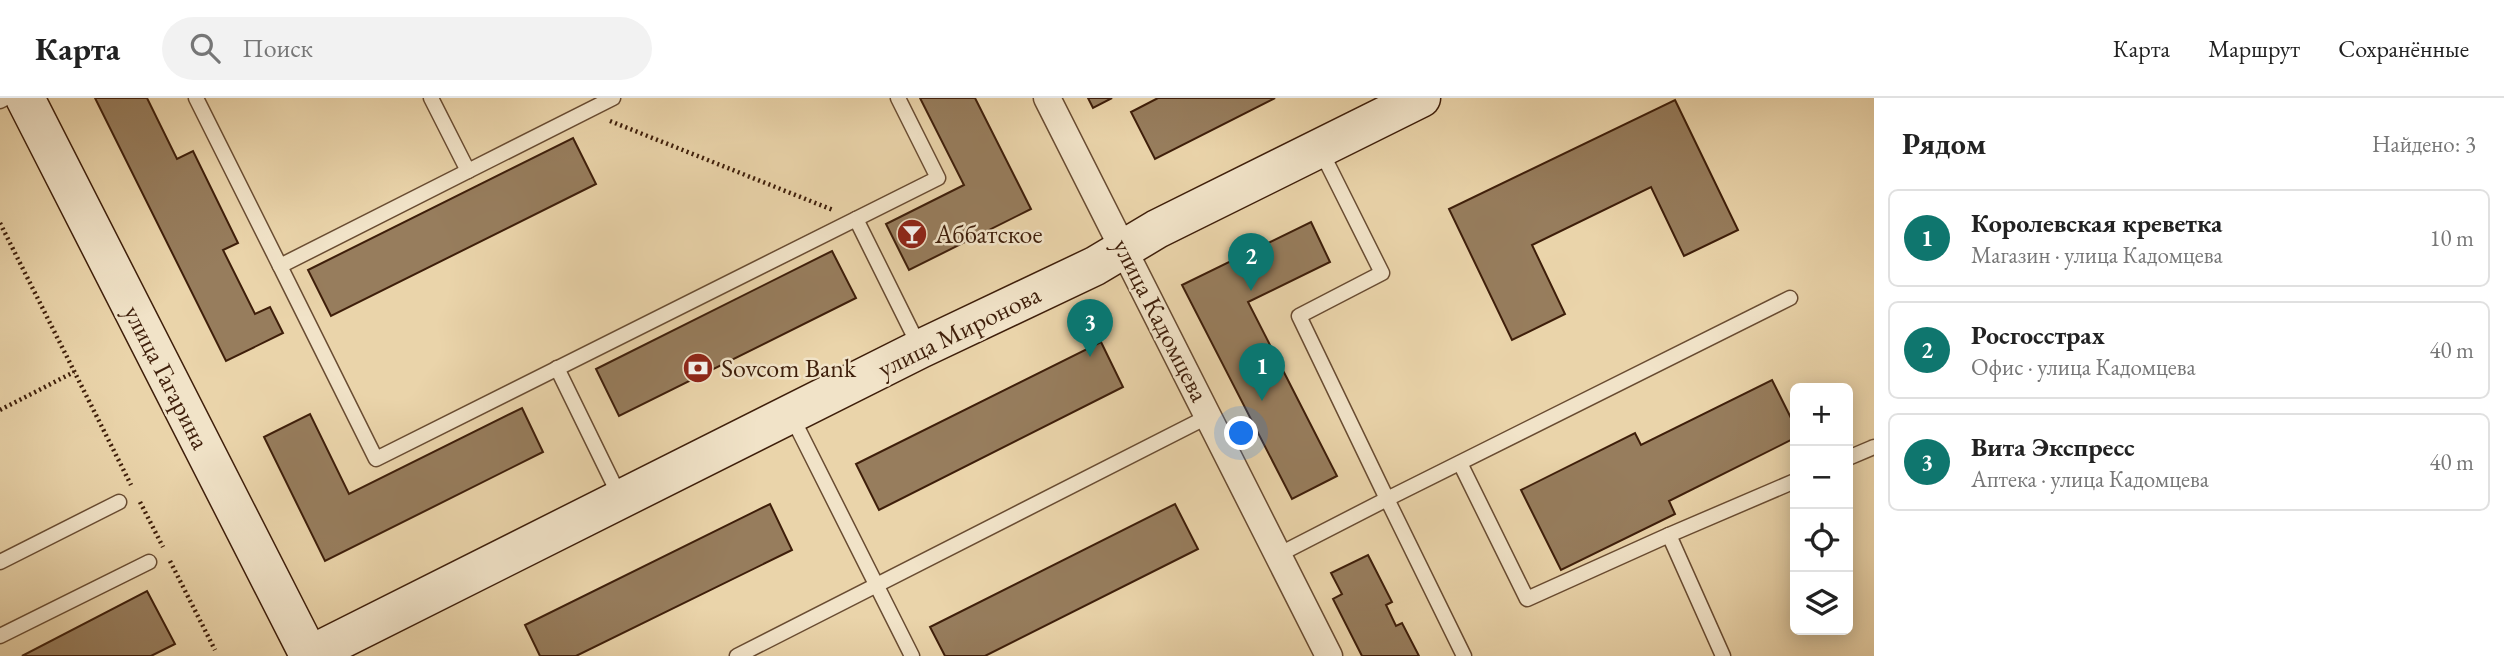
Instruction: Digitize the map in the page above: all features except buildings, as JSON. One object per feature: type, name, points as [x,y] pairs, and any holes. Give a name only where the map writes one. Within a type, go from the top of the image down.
[{"type":"main road","name":"улица Гагарина","points":[[25,98],[309,656]]},
{"type":"main road","name":"улица Миронова","points":[[309,656],[366,643],[621,499],[920,349],[1095,266],[1124,247],[1421,98]]},
{"type":"street","name":"улица Кадомцева","points":[[1047,98],[1329,656]]},
{"type":"lane","points":[[0,101],[6,98]]},
{"type":"lane","points":[[196,98],[376,459],[938,178],[898,98]]},
{"type":"lane","points":[[431,98],[468,171]]},
{"type":"lane","points":[[280,266],[468,171],[583,105],[613,98]]},
{"type":"lane","points":[[1320,149],[1382,273],[1299,316],[1464,656]]},
{"type":"lane","points":[[856,219],[920,349]]},
{"type":"lane","points":[[1278,555],[1790,298]]},
{"type":"lane","points":[[557,368],[621,499]]},
{"type":"lane","points":[[791,414],[912,656]]},
{"type":"lane","points":[[737,656],[1209,416]]},
{"type":"lane","points":[[1853,456],[1874,447]]},
{"type":"lane","points":[[1460,463],[1527,599],[1790,483]]},
{"type":"lane","points":[[0,562],[119,502]]},
{"type":"lane","points":[[1669,535],[1723,656]]},
{"type":"lane","points":[[0,636],[149,562]]},
{"type":"path","points":[[583,105],[856,219]]},
{"type":"path","points":[[0,223],[215,650]]},
{"type":"path","points":[[0,410],[74,372]]},
{"type":"place","name":"Аббатское","points":[[912,234]]},
{"type":"place","name":"Росгосстрах","points":[[1251,291]]},
{"type":"place","name":"Вита Экспресс","points":[[1090,357]]},
{"type":"place","name":"Sovcom Bank","points":[[698,368]]},
{"type":"place","name":"Королевская креветка","points":[[1262,401]]}]
